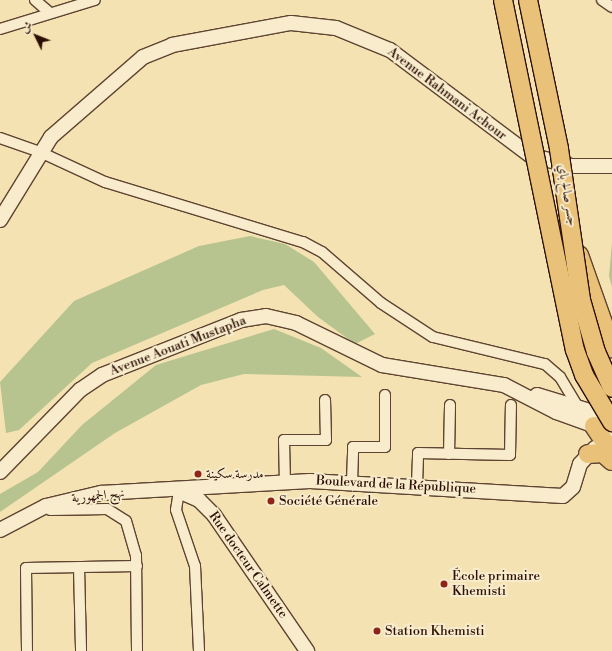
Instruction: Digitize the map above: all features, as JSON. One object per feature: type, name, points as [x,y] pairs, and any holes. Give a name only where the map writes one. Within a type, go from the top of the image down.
[{"type":"highway","points":[[503,0],[575,350],[584,375],[612,422]]},
{"type":"highway","name":"جسر صالح باي","points":[[528,0],[576,248],[581,300],[596,352],[612,388]]},
{"type":"highway","points":[[576,248],[612,347]]},
{"type":"highway","points":[[588,454],[603,453],[612,461]]},
{"type":"main road","name":"Avenue Rahmani Achour","points":[[0,220],[40,152],[66,122],[130,67],[157,50],[276,24],[306,23],[336,28],[390,50],[530,155],[571,166],[612,166]]},
{"type":"main road","name":"Avenue Aouati Mustapha","points":[[0,472],[80,390],[102,375],[255,317],[277,317],[296,323],[388,366],[504,385],[607,438]]},
{"type":"main road","points":[[504,385],[577,406],[612,418]]},
{"type":"main road","points":[[588,454],[607,438]]},
{"type":"main road","name":"Boulevard de la République","points":[[179,491],[285,482],[352,482],[417,485],[563,496],[573,487],[588,454]]},
{"type":"main road","name":"نهج الجمهورية","points":[[0,530],[39,510],[70,498],[101,493],[179,491]]},
{"type":"main road","name":"Rue docteur Calmette","points":[[179,491],[199,500],[214,515],[307,651]]},
{"type":"street","points":[[36,0],[50,12]]},
{"type":"street","points":[[0,29],[50,12],[96,0]]},
{"type":"street","points":[[602,0],[612,7]]},
{"type":"street","points":[[0,138],[40,152],[105,182],[303,242],[322,252],[381,303],[433,337],[545,364],[560,377],[577,406],[607,438]]},
{"type":"street","points":[[352,482],[353,447],[385,447],[386,395]]},
{"type":"street","points":[[285,482],[284,440],[326,440],[325,400]]},
{"type":"street","points":[[449,454],[450,405]]},
{"type":"street","points":[[417,485],[418,453],[510,455],[511,405]]},
{"type":"street","points":[[179,491],[176,510],[195,566],[199,651]]},
{"type":"street","points":[[39,510],[94,508],[118,513],[132,533],[137,566],[137,651]]},
{"type":"street","points":[[27,651],[26,568],[137,566]]},
{"type":"street","points":[[79,567],[81,651]]},
{"type":"green space","points":[[250,236],[285,244],[314,262],[375,334],[355,344],[318,317],[284,285],[263,290],[92,363],[19,430],[6,433],[0,382],[74,301],[199,246]]},
{"type":"green space","points":[[612,243],[612,287],[609,276]]},
{"type":"green space","points":[[274,329],[321,348],[362,377],[244,374],[201,385],[115,433],[0,512],[0,494],[38,472],[82,425],[156,365]]},
{"type":"place","name":"مدرسة سكينة","points":[[198,474]]},
{"type":"place","name":"Société Générale","points":[[271,501]]},
{"type":"place","name":"École primaire Khemisti","points":[[444,584]]},
{"type":"place","name":"Station Khemisti","points":[[377,631]]}]
